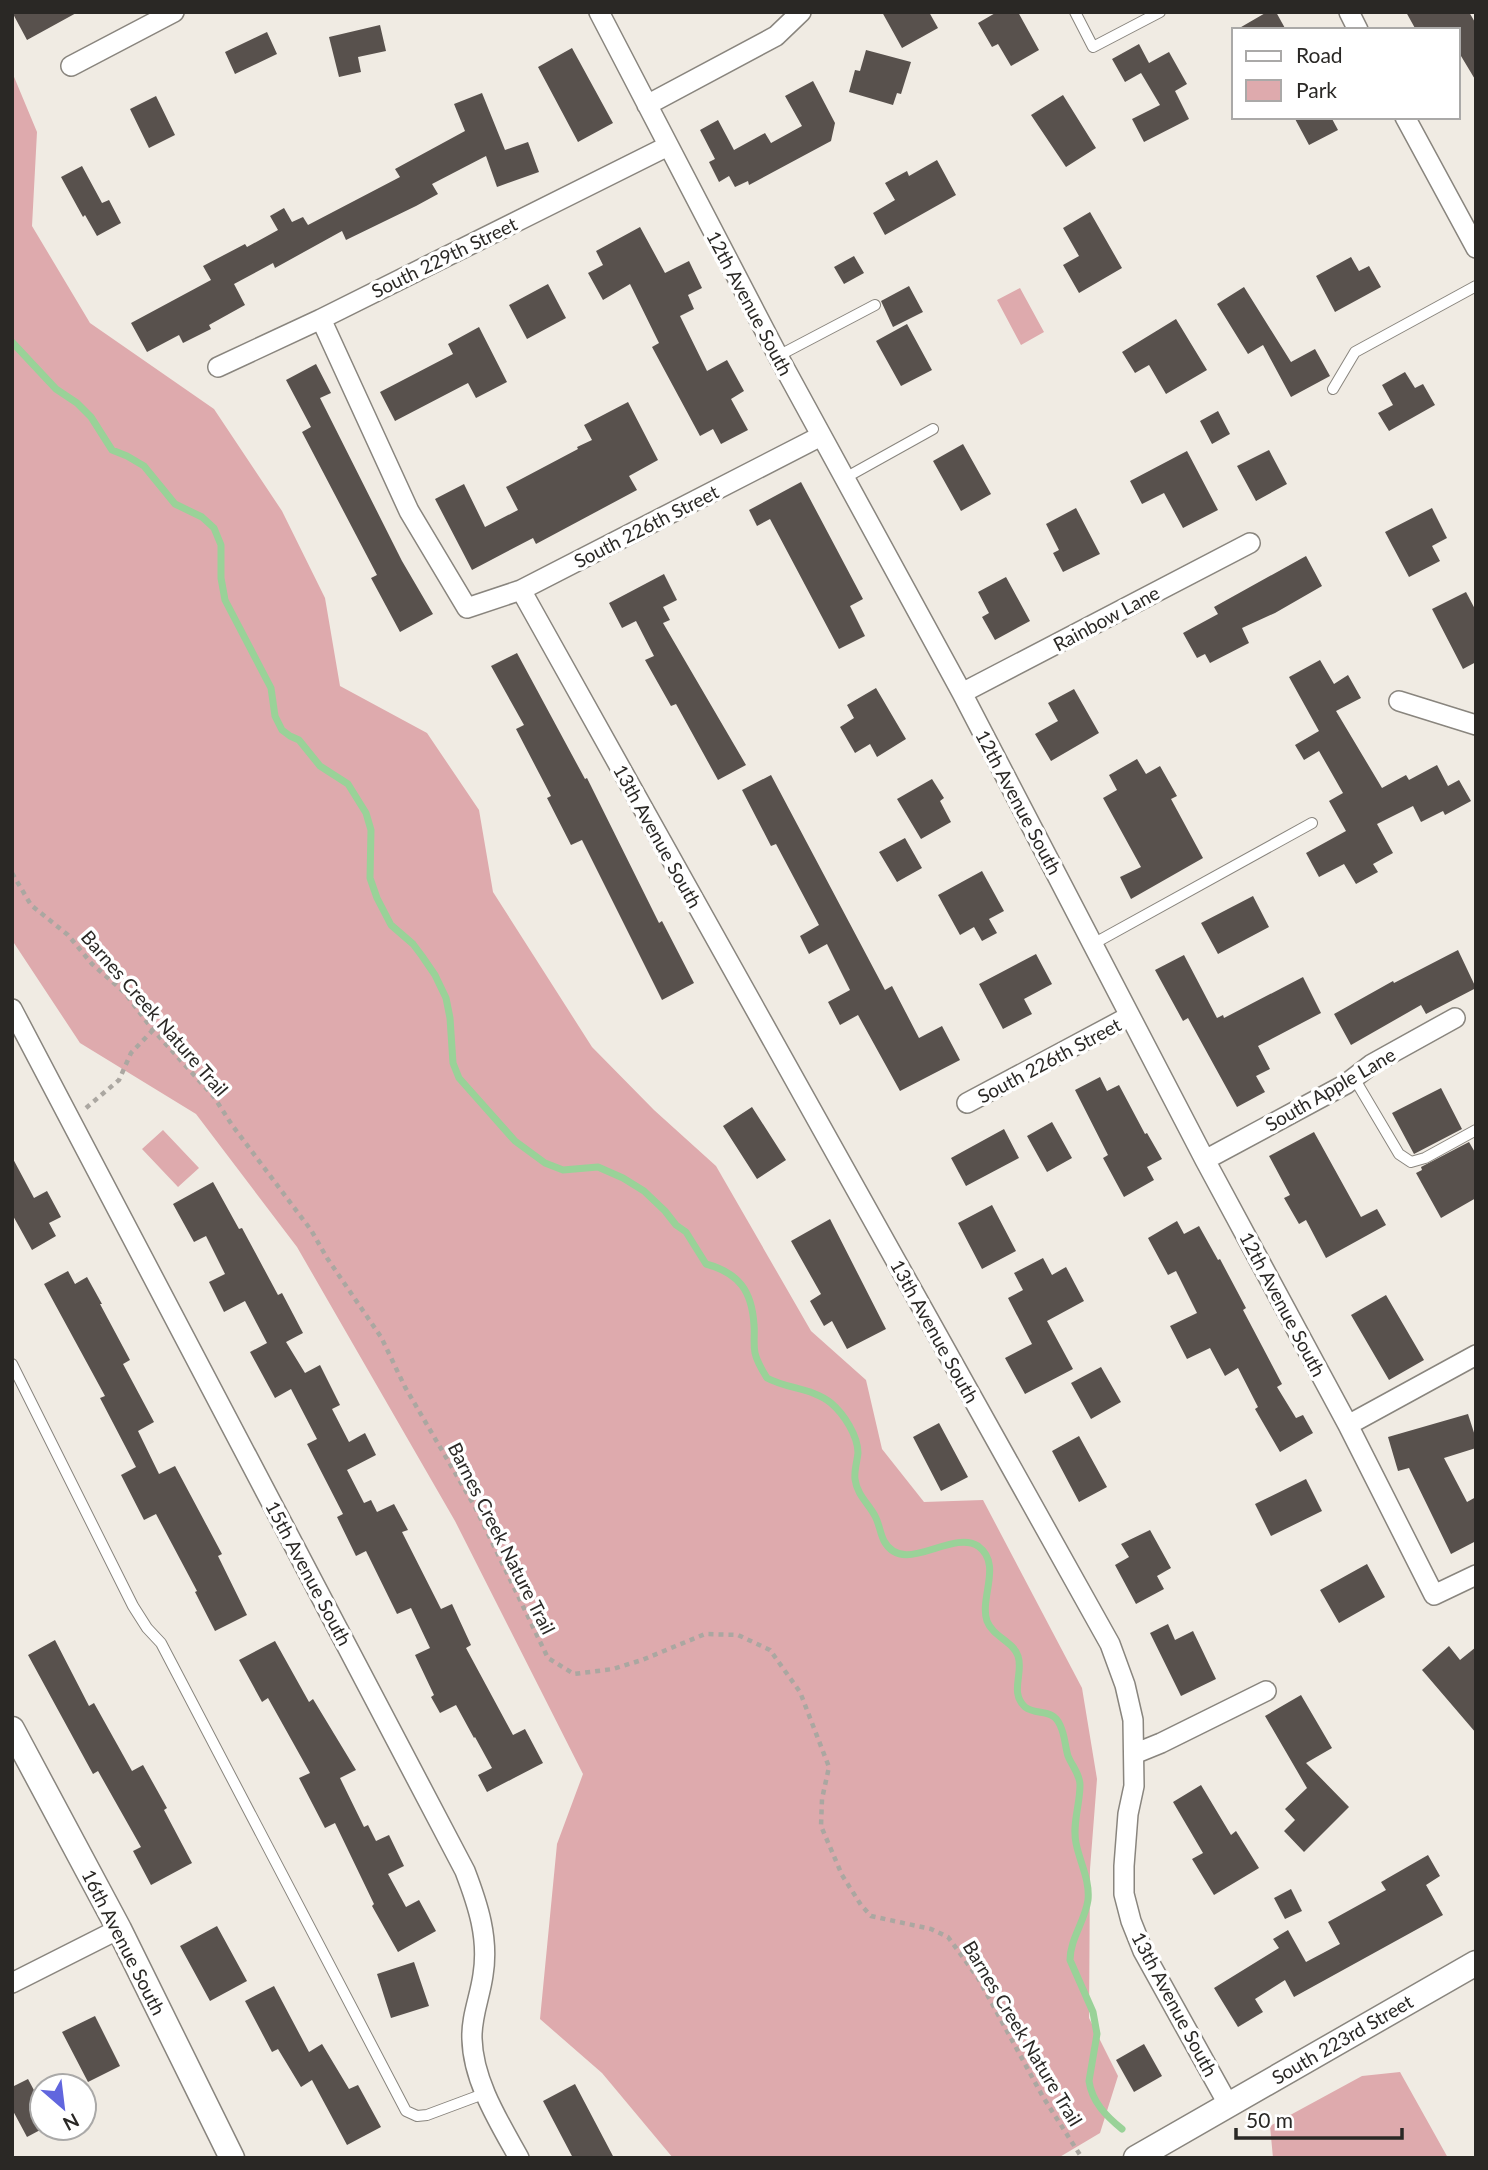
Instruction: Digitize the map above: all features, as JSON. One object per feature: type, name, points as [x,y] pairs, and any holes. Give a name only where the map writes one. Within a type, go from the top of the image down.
[{"type":"street","points":[[71,65],[174,12]]},
{"type":"street","name":"12th Avenue South","points":[[599,12],[778,356],[962,693],[1205,1160],[1348,1425],[1434,1595],[1476,1575]]},
{"type":"street","points":[[647,105],[776,36],[801,12]]},
{"type":"street","points":[[1349,12],[1357,28]]},
{"type":"street","points":[[1406,119],[1476,248]]},
{"type":"street","name":"South 229th Street","points":[[218,366],[321,319],[668,146]]},
{"type":"street","name":"South 226th Street","points":[[321,319],[410,511],[467,608],[521,590],[821,436]]},
{"type":"street","name":"Rainbow Lane","points":[[962,693],[1250,543]]},
{"type":"street","name":"13th Avenue South","points":[[521,590],[1110,1644],[1125,1685],[1133,1720],[1134,1786],[1128,1814],[1124,1894],[1143,1951],[1228,2104]]},
{"type":"street","points":[[1399,701],[1476,725]]},
{"type":"street","name":"15th Avenue South","points":[[12,1009],[465,1871],[486,1939],[483,1976],[475,2007],[472,2039],[476,2067],[519,2158]]},
{"type":"street","name":"South 226th Street","points":[[967,1103],[1130,1016]]},
{"type":"street","name":"South Apple Lane","points":[[1205,1160],[1354,1078],[1371,1064],[1455,1018]]},
{"type":"street","points":[[1348,1425],[1476,1355]]},
{"type":"street","points":[[1134,1754],[1266,1691]]},
{"type":"street","name":"16th Avenue South","points":[[12,1729],[119,1929],[232,2158]]},
{"type":"street","points":[[12,1983],[119,1929]]},
{"type":"street","name":"South 223rd Street","points":[[1136,2158],[1476,1963]]},
{"type":"lane","points":[[1075,12],[1093,47],[1160,12]]},
{"type":"lane","points":[[1333,389],[1355,352],[1476,286]]},
{"type":"lane","points":[[778,356],[875,305]]},
{"type":"lane","points":[[845,478],[933,429]]},
{"type":"lane","points":[[1093,944],[1312,823]]},
{"type":"lane","points":[[1354,1078],[1399,1154],[1411,1162],[1425,1158],[1476,1130]]},
{"type":"lane","points":[[12,1364],[133,1606],[147,1628],[161,1643],[405,2111],[417,2116],[426,2115],[486,2093]]},
{"type":"path","name":"Barnes Creek Nature Trail","points":[[12,873],[31,905],[68,935],[92,964],[124,992],[153,1030],[214,1097],[311,1230],[381,1337],[405,1387],[475,1507],[548,1658],[574,1674],[613,1669],[705,1634],[738,1635],[770,1650],[800,1692],[829,1767],[822,1799],[821,1826],[842,1875],[871,1916],[931,1929],[948,1937],[978,1978],[1024,2063],[1082,2158]]},
{"type":"path","points":[[71,1121],[119,1080],[131,1054],[153,1030]]},
{"type":"green space","points":[[12,72],[37,132],[32,226],[90,323],[214,409],[282,511],[325,598],[340,686],[427,733],[479,810],[493,892],[592,1047],[654,1110],[716,1166],[811,1331],[866,1380],[882,1449],[924,1502],[983,1500],[1082,1688],[1097,1779],[1090,1869],[1089,2018],[1118,2076],[1100,2133],[1058,2158],[673,2158],[602,2073],[540,2019],[557,1844],[583,1774],[455,1521],[297,1247],[196,1114],[80,1043],[12,940]]},
{"type":"green space","points":[[1020,288],[1044,332],[1021,345],[997,300]]},
{"type":"green space","points":[[163,1130],[199,1168],[178,1187],[142,1149]]},
{"type":"green space","points":[[1400,2072],[1448,2158],[1273,2158],[1270,2126],[1362,2076]]},
{"type":"building","points":[[12,12],[78,12],[27,40]]},
{"type":"building","points":[[882,12],[929,12],[938,28],[902,48]]},
{"type":"building","points":[[997,12],[1018,12],[1039,50],[1011,66],[998,44],[992,47],[978,23]]},
{"type":"building","points":[[1267,12],[1276,12],[1285,28],[1239,28]]},
{"type":"building","points":[[1406,12],[1469,12],[1476,24],[1476,81],[1460,54],[1460,28],[1415,28]]},
{"type":"building","points":[[380,25],[386,51],[358,57],[361,72],[339,77],[329,37]]},
{"type":"building","points":[[267,32],[277,54],[235,74],[225,52]]},
{"type":"building","points":[[1139,44],[1149,63],[1169,52],[1187,84],[1175,91],[1189,119],[1144,142],[1132,119],[1160,105],[1141,73],[1125,82],[1112,59]]},
{"type":"building","points":[[572,48],[613,123],[578,142],[538,67]]},
{"type":"building","points":[[866,50],[911,62],[901,94],[897,93],[893,105],[849,92],[855,70],[860,71]]},
{"type":"building","points":[[813,81],[835,123],[831,141],[749,185],[748,181],[735,187],[729,176],[719,182],[709,162],[715,159],[700,130],[718,120],[734,150],[765,133],[771,143],[802,126],[785,96]]},
{"type":"building","points":[[482,93],[505,150],[528,142],[539,172],[497,187],[486,156],[432,184],[438,194],[416,206],[346,240],[342,231],[275,268],[273,263],[234,284],[245,305],[209,325],[211,329],[183,343],[179,335],[147,352],[131,323],[211,280],[203,266],[278,230],[270,216],[284,208],[292,222],[303,217],[308,225],[400,177],[395,169],[465,131],[454,104]]},
{"type":"building","points":[[1063,95],[1096,148],[1066,167],[1031,115]]},
{"type":"building","points":[[156,96],[175,135],[149,148],[130,109]]},
{"type":"building","points":[[1295,119],[1332,119],[1338,130],[1309,145]]},
{"type":"building","points":[[937,160],[956,195],[885,235],[873,213],[895,200],[885,183],[907,171],[909,176]]},
{"type":"building","points":[[82,166],[102,203],[109,200],[121,223],[97,236],[61,177]]},
{"type":"building","points":[[1090,212],[1122,268],[1079,293],[1063,265],[1079,256],[1063,228]]},
{"type":"building","points":[[640,227],[665,273],[689,261],[702,288],[688,295],[694,309],[680,316],[707,371],[727,360],[744,391],[731,399],[748,430],[721,444],[713,429],[700,436],[652,347],[659,343],[630,284],[603,300],[588,273],[603,265],[596,251]]},
{"type":"building","points":[[854,256],[864,273],[844,284],[834,267]]},
{"type":"building","points":[[1351,257],[1359,271],[1369,266],[1381,287],[1335,312],[1316,276]]},
{"type":"building","points":[[548,284],[566,318],[527,339],[509,305]]},
{"type":"building","points":[[909,286],[923,312],[893,327],[881,301]]},
{"type":"building","points":[[1244,287],[1291,362],[1315,349],[1330,376],[1291,397],[1263,345],[1248,354],[1217,304]]},
{"type":"building","points":[[1176,319],[1207,370],[1166,394],[1149,365],[1135,373],[1122,352]]},
{"type":"building","points":[[907,324],[932,370],[901,386],[876,341]]},
{"type":"building","points":[[479,327],[507,382],[476,398],[468,383],[395,421],[380,392],[453,354],[448,344]]},
{"type":"building","points":[[316,364],[331,393],[320,398],[402,561],[433,614],[400,632],[371,578],[377,575],[302,432],[311,427],[286,380]]},
{"type":"building","points":[[1405,372],[1415,388],[1423,384],[1435,405],[1389,431],[1378,413],[1393,405],[1382,385]]},
{"type":"building","points":[[628,402],[658,460],[629,476],[637,490],[536,544],[533,538],[472,570],[435,499],[464,484],[485,527],[518,510],[506,487],[592,440],[584,425]]},
{"type":"building","points":[[1218,411],[1230,434],[1212,444],[1200,421]]},
{"type":"building","points":[[963,444],[991,494],[961,511],[933,461]]},
{"type":"building","points":[[1269,450],[1287,484],[1256,501],[1237,466]]},
{"type":"building","points":[[1187,451],[1218,510],[1183,528],[1164,493],[1142,504],[1130,481]]},
{"type":"building","points":[[801,482],[863,599],[850,606],[865,636],[839,649],[770,519],[757,526],[749,510]]},
{"type":"building","points":[[1076,508],[1100,554],[1063,572],[1053,553],[1059,550],[1046,524]]},
{"type":"building","points":[[1432,508],[1447,538],[1432,546],[1440,561],[1409,577],[1385,532]]},
{"type":"building","points":[[1306,556],[1322,586],[1242,628],[1249,643],[1210,663],[1205,654],[1197,658],[1183,633],[1218,614],[1214,607]]},
{"type":"building","points":[[664,574],[677,600],[663,607],[670,620],[663,623],[746,765],[718,780],[676,704],[671,706],[645,660],[654,656],[636,621],[622,628],[609,603]]},
{"type":"building","points":[[1006,577],[1030,621],[995,640],[982,617],[989,613],[978,592]]},
{"type":"building","points":[[1466,592],[1476,611],[1476,662],[1463,669],[1432,609]]},
{"type":"building","points":[[517,653],[585,779],[587,778],[659,923],[662,921],[694,983],[662,1000],[582,840],[571,845],[547,798],[551,796],[516,729],[524,725],[491,666]]},
{"type":"building","points":[[1320,660],[1334,684],[1348,675],[1361,698],[1336,711],[1382,788],[1406,775],[1409,780],[1437,765],[1448,786],[1459,780],[1471,801],[1445,815],[1443,811],[1421,822],[1413,806],[1377,824],[1393,853],[1373,864],[1378,872],[1356,884],[1344,864],[1319,877],[1306,853],[1346,831],[1329,801],[1343,793],[1319,751],[1304,760],[1295,745],[1319,731],[1289,677]]},
{"type":"building","points":[[876,688],[906,739],[877,757],[870,744],[855,753],[840,727],[854,718],[847,705]]},
{"type":"building","points":[[1074,689],[1099,733],[1051,761],[1035,734],[1058,721],[1048,703]]},
{"type":"building","points":[[1137,759],[1146,774],[1160,766],[1177,796],[1171,799],[1203,858],[1131,899],[1120,877],[1141,867],[1103,798],[1117,790],[1109,775]]},
{"type":"building","points":[[771,775],[885,990],[892,986],[919,1038],[942,1026],[960,1060],[900,1091],[858,1015],[840,1025],[828,1002],[850,990],[827,944],[809,954],[800,936],[819,925],[776,844],[771,846],[742,790]]},
{"type":"building","points":[[932,779],[944,798],[940,801],[951,822],[921,839],[897,799]]},
{"type":"building","points":[[905,838],[922,868],[897,882],[879,852]]},
{"type":"building","points":[[982,871],[1004,911],[989,919],[997,933],[982,941],[974,927],[960,935],[938,895]]},
{"type":"building","points":[[1253,896],[1269,927],[1218,954],[1201,923]]},
{"type":"building","points":[[1458,950],[1476,988],[1426,1014],[1421,1005],[1351,1045],[1334,1014],[1393,981],[1394,983]]},
{"type":"building","points":[[1036,954],[1052,984],[1024,999],[1032,1014],[1003,1029],[979,984]]},
{"type":"building","points":[[1184,955],[1217,1018],[1223,1015],[1224,1018],[1303,977],[1321,1013],[1258,1046],[1270,1069],[1256,1076],[1265,1092],[1237,1107],[1188,1018],[1183,1021],[1155,970]]},
{"type":"building","points":[[1100,1077],[1107,1091],[1119,1085],[1145,1134],[1147,1133],[1162,1159],[1147,1167],[1154,1180],[1124,1197],[1103,1158],[1108,1155],[1075,1090]]},
{"type":"building","points":[[1441,1088],[1462,1129],[1414,1154],[1392,1113]]},
{"type":"building","points":[[752,1107],[786,1160],[757,1179],[723,1126]]},
{"type":"building","points":[[1052,1122],[1072,1158],[1047,1172],[1027,1136]]},
{"type":"building","points":[[1004,1129],[1019,1158],[966,1186],[951,1158]]},
{"type":"building","points":[[1314,1132],[1361,1217],[1377,1209],[1386,1225],[1326,1258],[1306,1220],[1299,1224],[1284,1198],[1290,1195],[1269,1156]]},
{"type":"building","points":[[1469,1142],[1476,1154],[1476,1198],[1441,1218],[1416,1173],[1422,1170],[1421,1167]]},
{"type":"building","points":[[12,1157],[34,1198],[47,1191],[61,1217],[49,1223],[56,1236],[32,1250],[12,1214]]},
{"type":"building","points":[[213,1182],[239,1229],[242,1228],[278,1295],[282,1293],[303,1333],[286,1342],[305,1373],[320,1365],[340,1405],[332,1409],[349,1442],[365,1433],[376,1455],[347,1470],[364,1503],[371,1500],[377,1512],[394,1504],[408,1530],[402,1532],[441,1609],[452,1604],[471,1645],[466,1648],[513,1735],[525,1729],[543,1763],[487,1792],[478,1775],[492,1768],[475,1737],[456,1705],[440,1713],[431,1697],[434,1695],[415,1655],[430,1648],[411,1608],[397,1614],[366,1551],[356,1556],[337,1517],[343,1514],[307,1444],[317,1439],[291,1389],[275,1398],[250,1352],[267,1343],[245,1301],[224,1312],[209,1282],[225,1274],[206,1236],[194,1242],[173,1204]]},
{"type":"building","points":[[992,1205],[1016,1251],[982,1269],[958,1223]]},
{"type":"building","points":[[830,1219],[886,1329],[847,1349],[832,1321],[824,1326],[810,1301],[821,1294],[791,1241]]},
{"type":"building","points":[[1177,1221],[1184,1234],[1199,1226],[1246,1308],[1243,1310],[1282,1384],[1277,1387],[1296,1418],[1303,1415],[1313,1433],[1280,1452],[1255,1409],[1258,1407],[1238,1368],[1225,1376],[1210,1348],[1187,1359],[1170,1326],[1197,1313],[1176,1271],[1168,1275],[1148,1238]]},
{"type":"building","points":[[1043,1258],[1052,1275],[1066,1267],[1084,1301],[1047,1321],[1073,1369],[1025,1394],[1005,1358],[1032,1344],[1008,1298],[1023,1290],[1014,1273]]},
{"type":"building","points":[[68,1271],[75,1284],[87,1277],[102,1304],[130,1360],[123,1364],[154,1422],[138,1431],[159,1474],[175,1466],[222,1554],[218,1556],[247,1615],[215,1631],[156,1514],[144,1520],[121,1475],[136,1467],[100,1398],[105,1396],[44,1284]]},
{"type":"building","points":[[1386,1295],[1424,1360],[1389,1380],[1351,1315]]},
{"type":"building","points":[[1101,1367],[1121,1402],[1091,1419],[1071,1383]]},
{"type":"building","points":[[1468,1414],[1476,1448],[1444,1458],[1467,1502],[1476,1497],[1476,1541],[1451,1554],[1409,1468],[1398,1471],[1388,1437]]},
{"type":"building","points":[[939,1423],[968,1477],[941,1491],[913,1437]]},
{"type":"building","points":[[1079,1436],[1107,1487],[1079,1502],[1052,1451]]},
{"type":"building","points":[[1306,1479],[1322,1511],[1271,1536],[1255,1504]]},
{"type":"building","points":[[1150,1530],[1171,1568],[1157,1576],[1164,1589],[1136,1604],[1115,1565],[1129,1557],[1121,1544]]},
{"type":"building","points":[[1367,1564],[1385,1597],[1339,1623],[1320,1590]]},
{"type":"building","points":[[1168,1624],[1175,1640],[1193,1631],[1216,1679],[1181,1696],[1150,1633]]},
{"type":"building","points":[[55,1640],[89,1706],[94,1703],[132,1771],[143,1765],[167,1808],[164,1810],[192,1863],[151,1885],[133,1851],[141,1847],[98,1771],[93,1774],[28,1655]]},
{"type":"building","points":[[275,1641],[309,1702],[313,1699],[356,1770],[340,1778],[364,1827],[368,1825],[376,1841],[389,1835],[404,1866],[388,1874],[406,1907],[419,1900],[436,1931],[398,1952],[372,1906],[374,1904],[335,1823],[325,1828],[299,1778],[310,1773],[268,1698],[262,1702],[239,1660]]},
{"type":"building","points":[[1449,1646],[1460,1660],[1476,1647],[1476,1733],[1422,1670]]},
{"type":"building","points":[[1301,1695],[1332,1748],[1306,1763],[1349,1807],[1304,1852],[1284,1831],[1295,1820],[1285,1809],[1307,1788],[1265,1716]]},
{"type":"building","points":[[1201,1785],[1231,1835],[1236,1831],[1259,1868],[1214,1895],[1192,1859],[1203,1853],[1173,1802]]},
{"type":"building","points":[[1428,1855],[1440,1876],[1426,1885],[1443,1915],[1294,1997],[1285,1980],[1255,1999],[1263,2012],[1238,2027],[1214,1988],[1279,1948],[1273,1939],[1288,1930],[1306,1962],[1340,1944],[1328,1922],[1386,1890],[1381,1882]]},
{"type":"building","points":[[1291,1889],[1302,1911],[1285,1919],[1274,1898]]},
{"type":"building","points":[[217,1926],[247,1981],[210,2001],[180,1946]]},
{"type":"building","points":[[414,1962],[429,2006],[391,2018],[377,1974]]},
{"type":"building","points":[[274,1986],[309,2052],[322,2044],[349,2089],[358,2085],[381,2127],[347,2145],[312,2080],[301,2087],[278,2049],[272,2052],[245,2001]]},
{"type":"building","points":[[95,2016],[120,2066],[98,2077],[98,2072],[83,2072],[62,2032]]},
{"type":"building","points":[[1144,2044],[1162,2076],[1134,2092],[1116,2060]]},
{"type":"building","points":[[28,2079],[27,2137],[12,2109],[12,2087]]},
{"type":"building","points":[[575,2084],[614,2158],[573,2158],[543,2101]]},
{"type":"waterway","points":[[12,342],[56,389],[77,403],[91,417],[112,450],[144,466],[175,504],[202,517],[214,528],[221,545],[221,578],[225,600],[271,688],[275,716],[282,730],[299,740],[320,766],[348,784],[366,813],[371,830],[370,878],[377,898],[391,925],[413,944],[422,956],[446,998],[453,1063],[459,1078],[515,1141],[545,1163],[563,1170],[598,1167],[644,1191],[686,1232],[706,1264],[727,1273],[742,1285],[753,1313],[754,1346],[760,1366],[767,1378],[824,1398],[845,1419],[856,1440],[856,1485],[872,1511],[884,1541],[893,1551],[903,1555],[915,1554],[967,1542],[978,1546],[985,1553],[990,1572],[985,1612],[987,1621],[994,1631],[1012,1646],[1018,1656],[1017,1689],[1020,1701],[1030,1710],[1049,1714],[1057,1720],[1068,1756],[1080,1781],[1075,1836],[1086,1878],[1088,1900],[1072,1945],[1070,1960],[1093,2012],[1097,2034],[1089,2081],[1093,2096],[1122,2129]]}]
